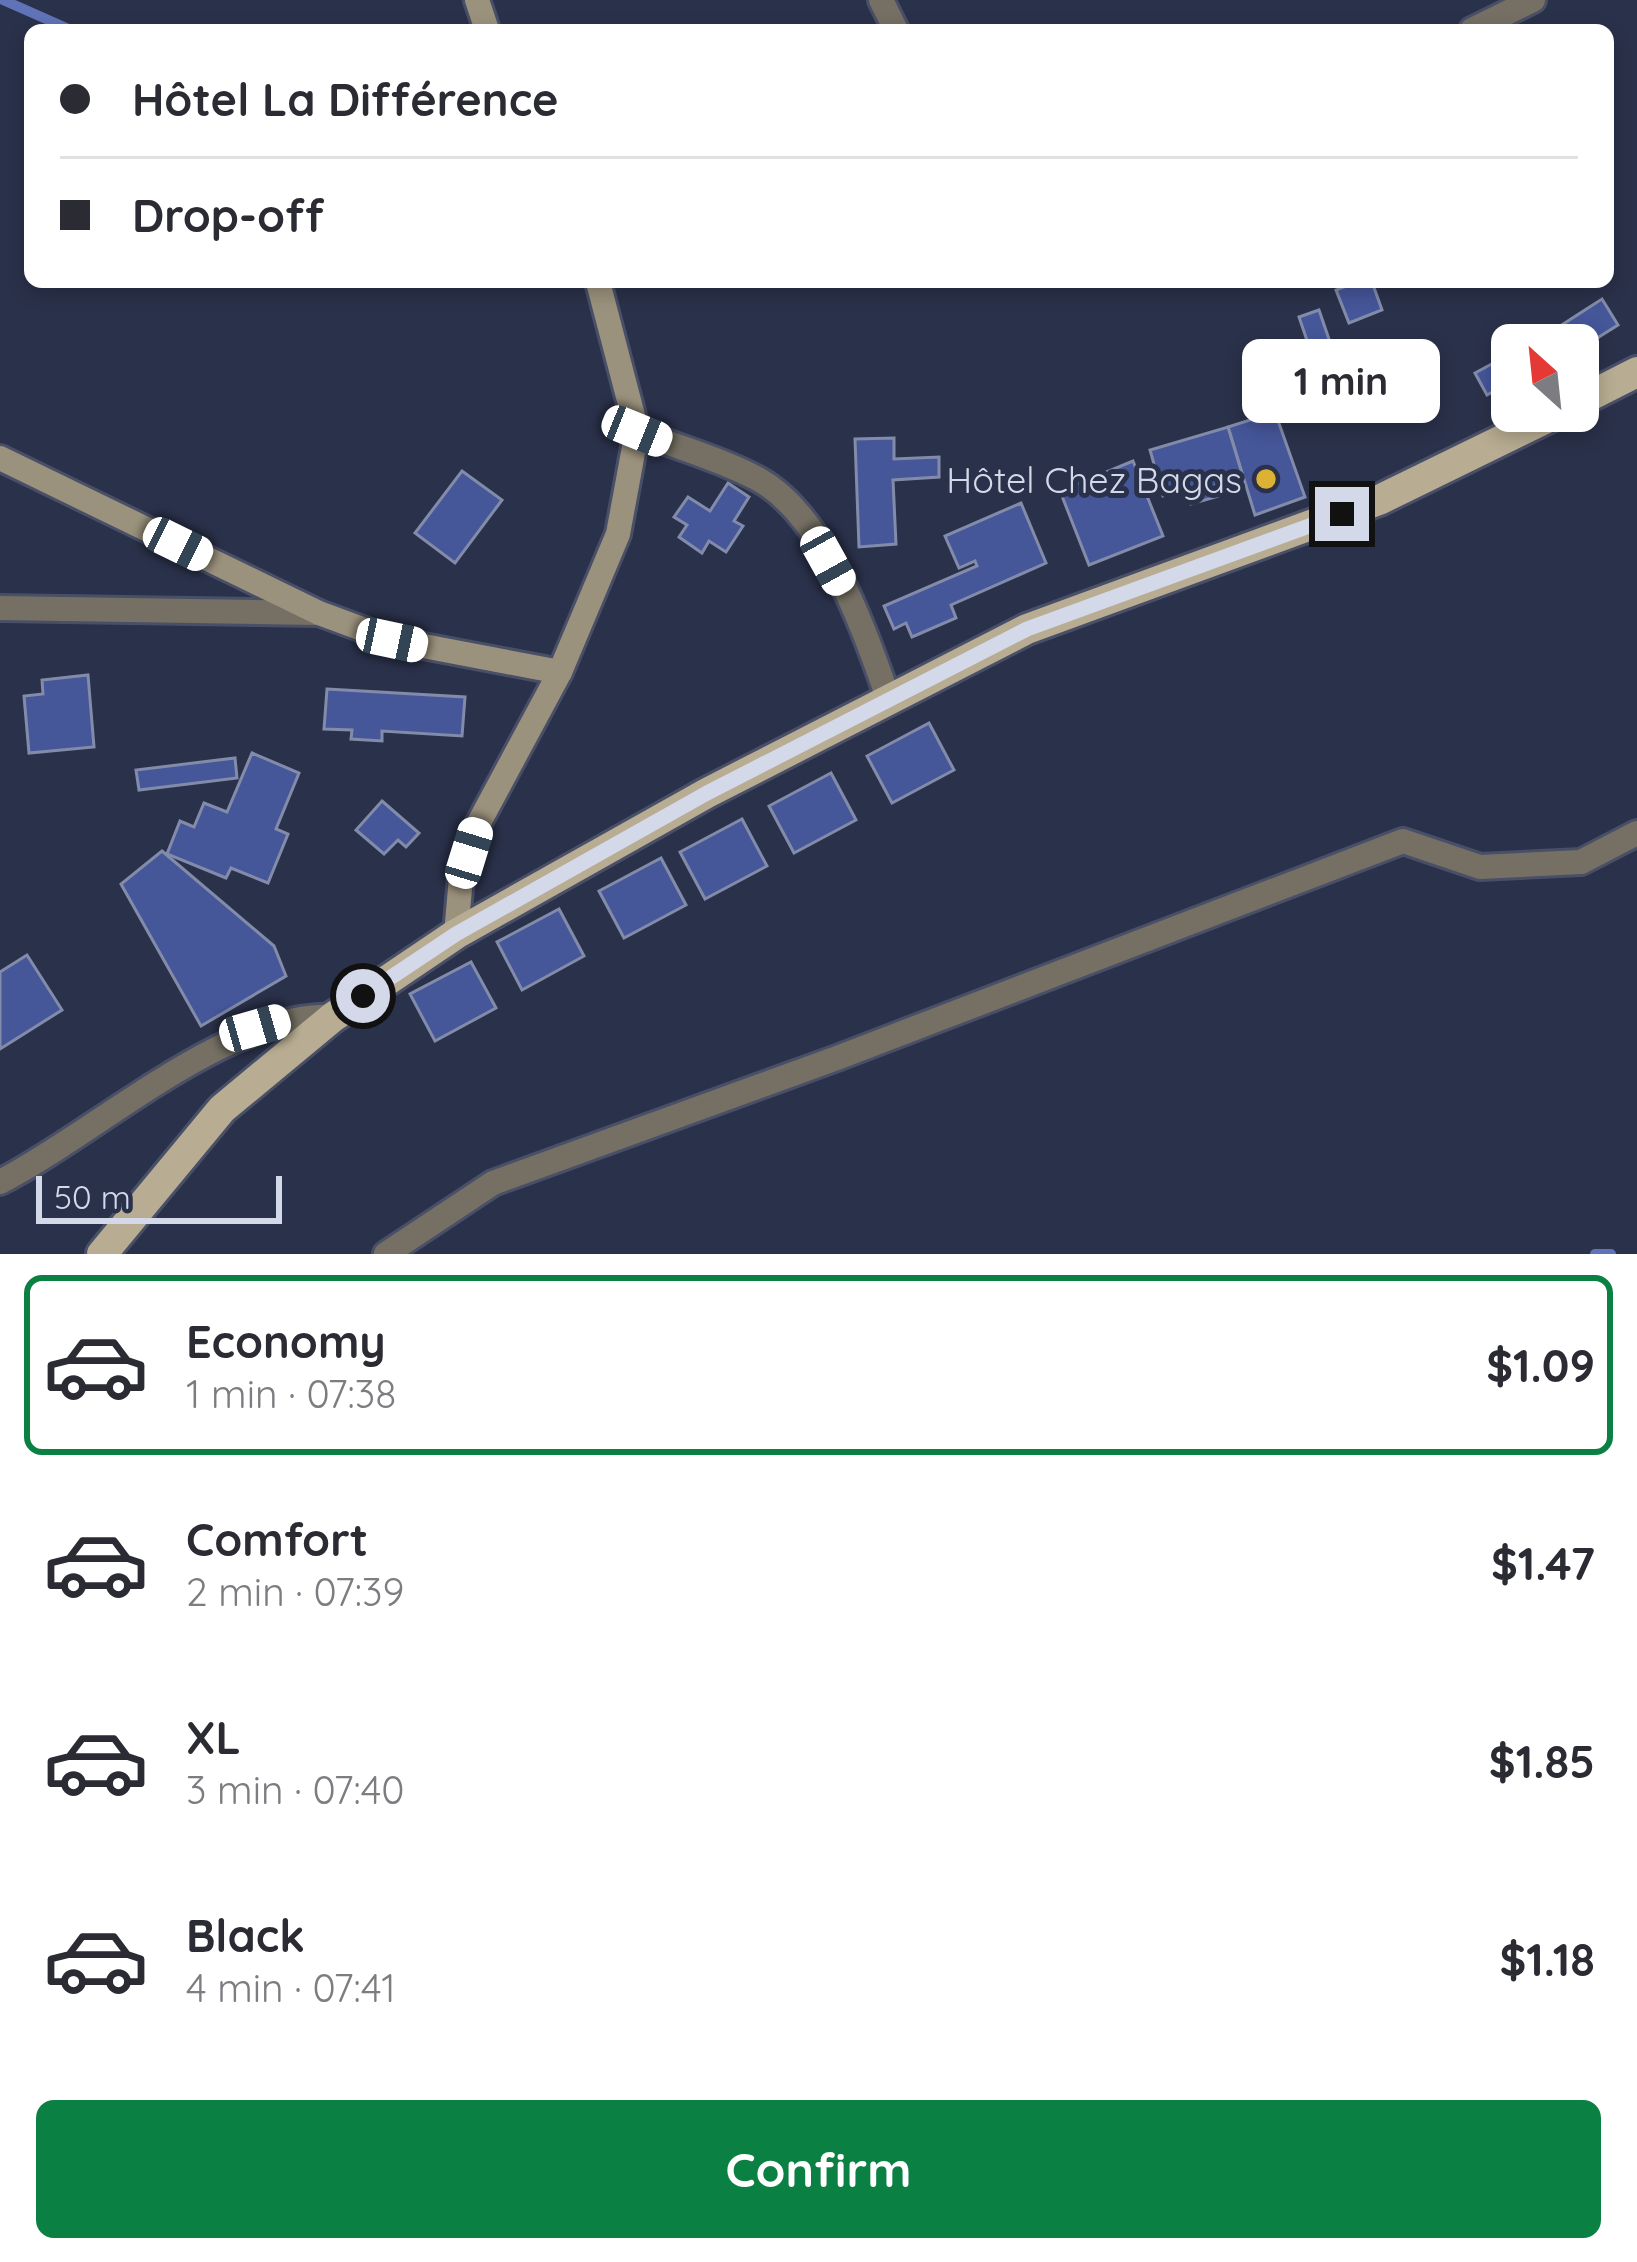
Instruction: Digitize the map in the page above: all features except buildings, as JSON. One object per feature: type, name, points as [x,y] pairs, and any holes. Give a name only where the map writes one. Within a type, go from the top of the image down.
[{"type":"main road","points":[[456,934],[461,877],[476,828],[560,672],[617,534],[637,431],[600,288]]},
{"type":"main road","points":[[1599,391],[1637,372]]},
{"type":"main road","points":[[102,1254],[222,1109],[333,1017],[456,934],[888,698],[1027,629],[1379,500],[1518,432]]},
{"type":"main road","points":[[0,458],[319,613],[392,640],[560,672]]},
{"type":"street","points":[[1484,24],[1533,0]]},
{"type":"street","points":[[637,431],[758,479],[792,503],[865,628],[888,698]]},
{"type":"street","points":[[0,608],[319,613]]},
{"type":"street","points":[[386,1254],[493,1183],[837,1058],[1403,841],[1480,867],[1581,862],[1637,833]]},
{"type":"street","points":[[0,1182],[255,1028],[302,1016],[333,1017]]},
{"type":"waterway","points":[[3,0],[57,24]]},
{"type":"waterway","points":[[1595,1254],[1611,1254]]},
{"type":"place","name":"Hôtel Chez Bagas","points":[[1266,479]]},
{"type":"route","points":[[363,996],[456,934],[707,793],[1027,629],[1342,514]]}]
